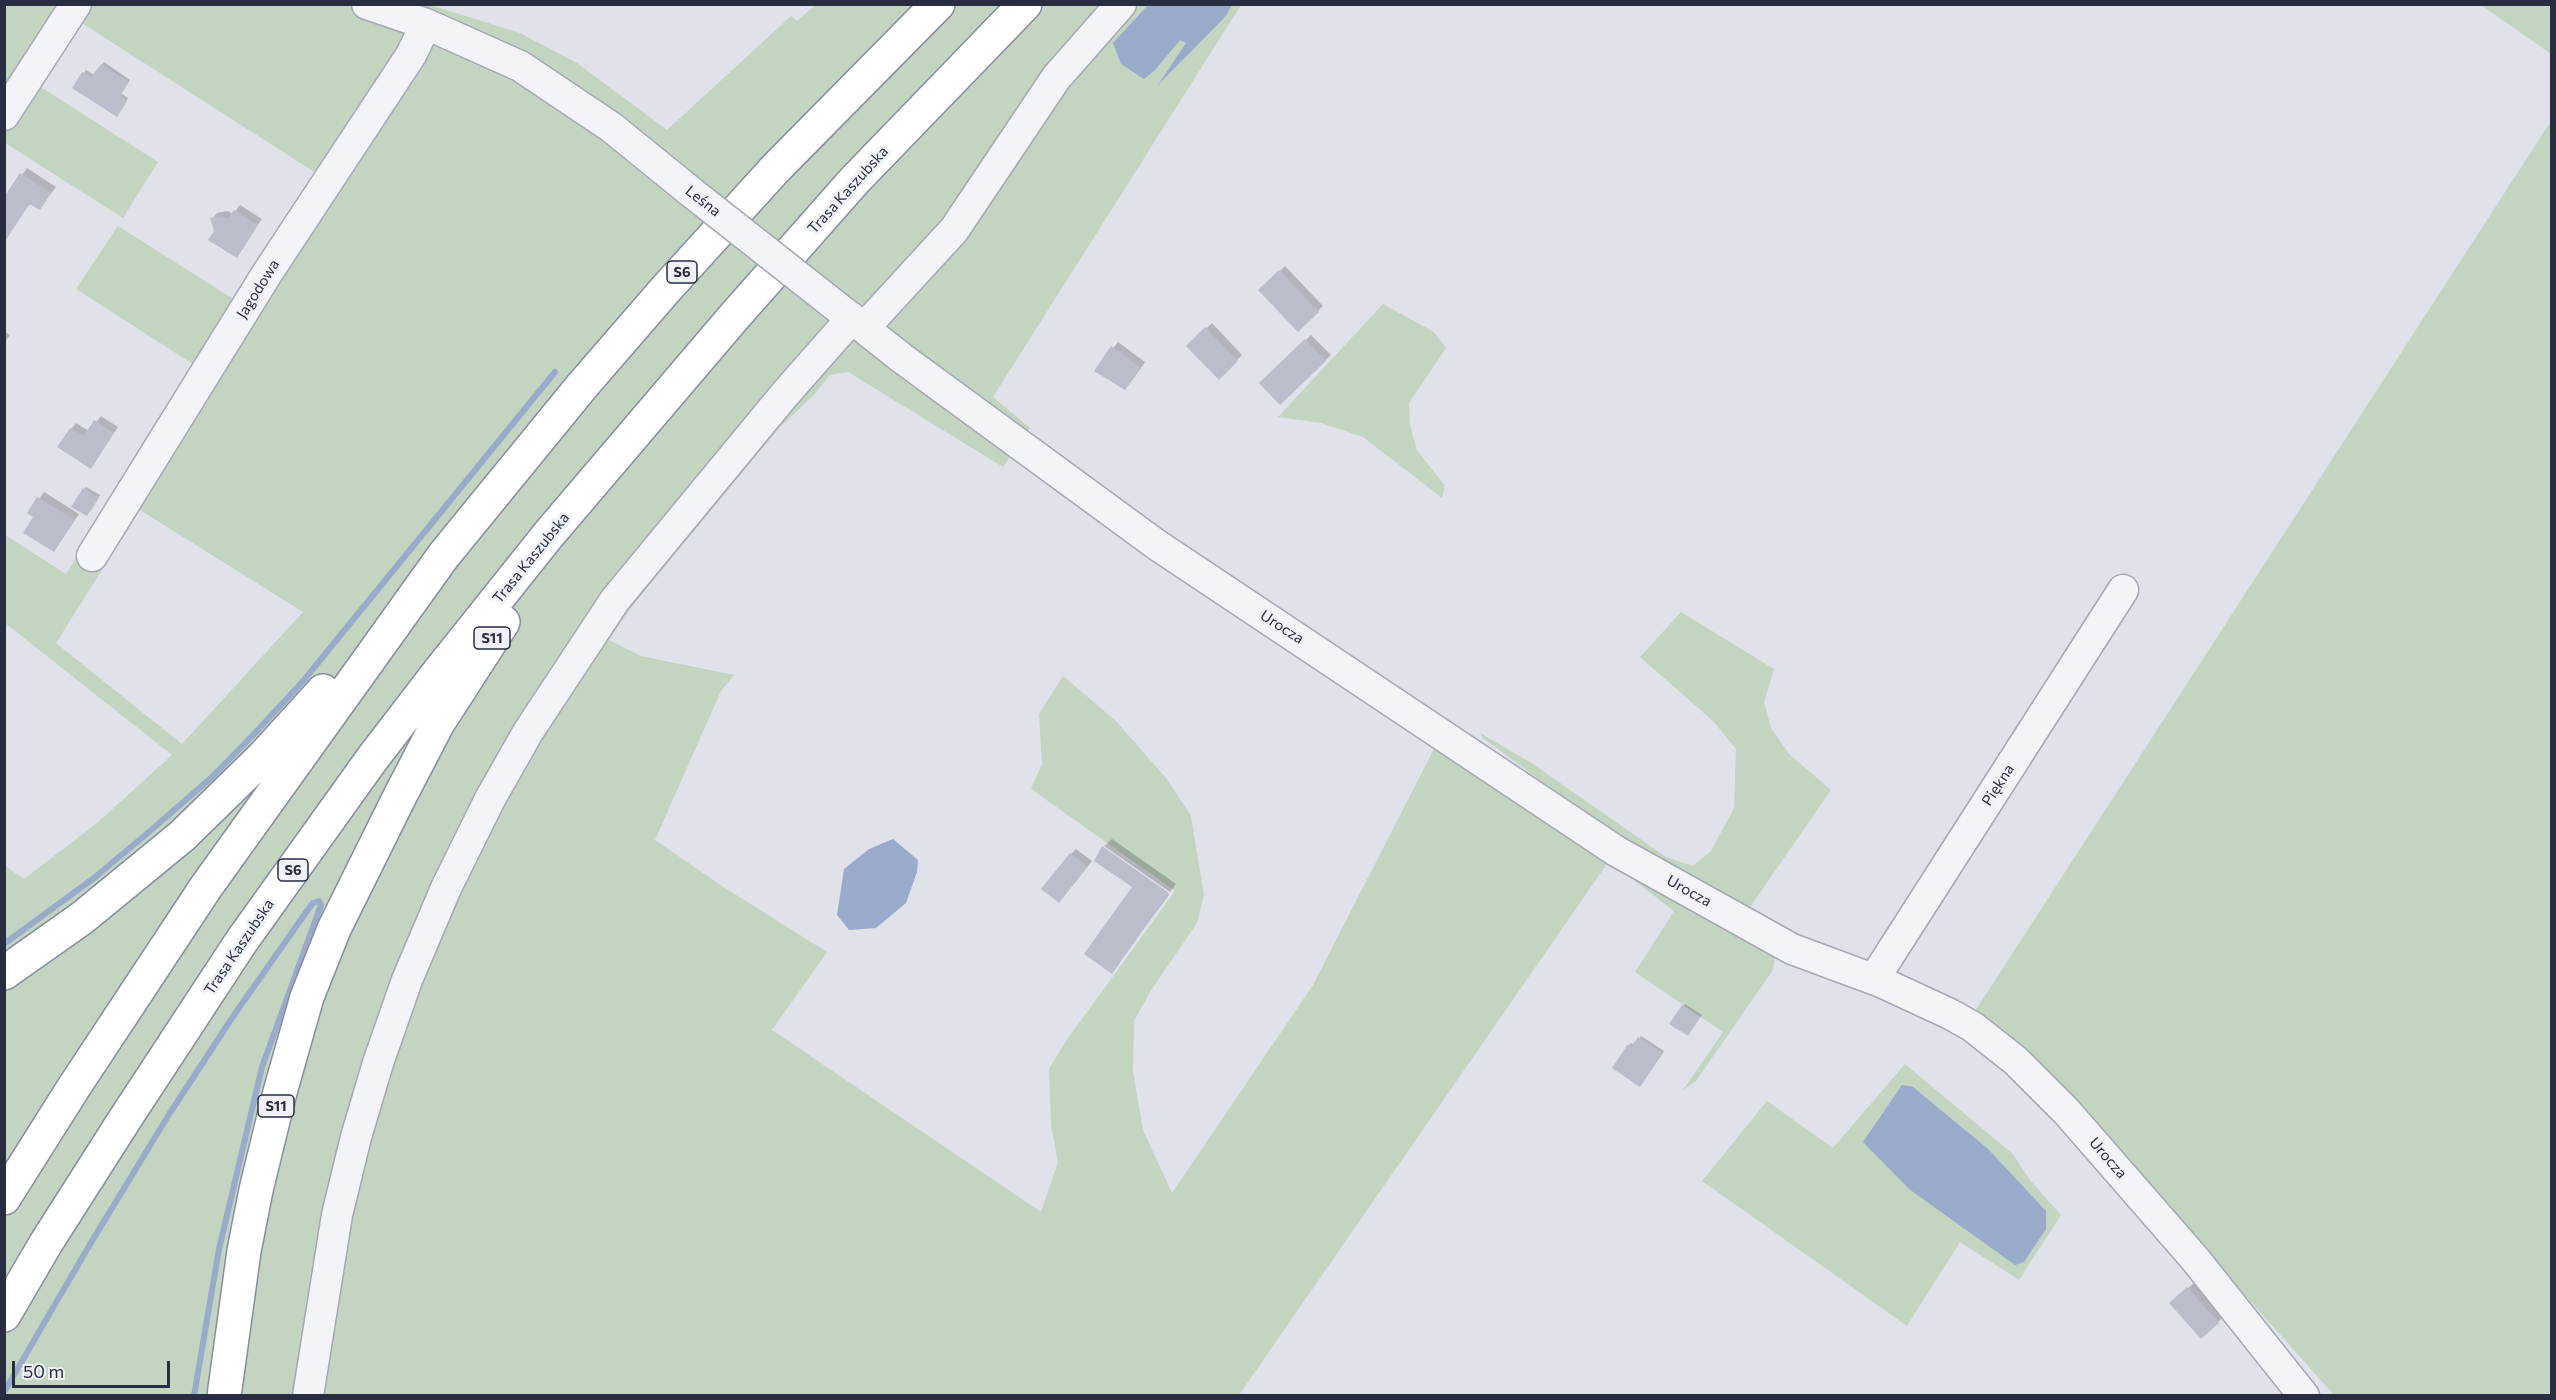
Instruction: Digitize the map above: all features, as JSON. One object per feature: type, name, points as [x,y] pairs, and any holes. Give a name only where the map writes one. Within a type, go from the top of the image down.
[{"type":"highway","name":"S6","points":[[4,1198],[80,1077],[193,907],[444,555],[582,386],[666,290],[776,168],[938,4]]},
{"type":"highway","name":"Trasa Kaszubska","points":[[4,1315],[107,1147],[241,942],[372,759],[438,673],[549,534],[854,181],[1025,4]]},
{"type":"highway","name":"S11","points":[[224,1395],[244,1251],[256,1190],[280,1092],[307,997],[334,929],[438,723],[619,452]]},
{"type":"highway","points":[[4,973],[82,918],[208,812],[284,735],[444,555]]},
{"type":"street","points":[[4,115],[76,4]]},
{"type":"street","name":"Leśna","points":[[367,4],[426,24],[511,62],[538,77],[611,127],[818,292],[1014,441]]},
{"type":"street","points":[[308,1395],[337,1215],[356,1137],[378,1063],[407,980],[442,898],[490,798],[528,732],[615,600],[785,394],[954,230],[1056,78],[1121,4]]},
{"type":"street","name":"Jagodowa","points":[[92,556],[268,272],[411,55],[426,24]]},
{"type":"street","name":"Urocza","points":[[1014,441],[1157,545],[1616,851],[1792,949],[1874,980],[1950,1014],[1972,1027],[2016,1061],[2066,1111],[2195,1258],[2304,1395]]},
{"type":"street","name":"Piękna","points":[[1874,980],[2123,590]]},
{"type":"green space","points":[[343,4],[390,21],[397,5],[430,5],[520,33],[577,63],[667,130],[791,16],[797,21],[815,5],[1241,5],[993,397],[1030,428],[1003,467],[848,372],[830,375],[813,396],[779,428],[630,609],[609,640],[641,656],[734,675],[721,691],[655,840],[725,888],[827,952],[772,1030],[1041,1212],[1058,1162],[1051,1126],[1049,1069],[1066,1041],[1175,891],[1031,789],[1042,764],[1039,714],[1063,676],[1116,721],[1166,778],[1191,816],[1204,895],[1197,923],[1150,992],[1134,1021],[1133,1072],[1143,1130],[1172,1193],[1313,985],[1438,741],[1775,955],[1773,970],[1696,1081],[1683,1090],[1723,1032],[1635,972],[1674,911],[1609,861],[1239,1395],[5,1395],[4,865],[24,879],[97,823],[172,755],[5,623],[5,535],[66,574],[196,366],[76,289],[118,226],[238,302],[319,175],[77,20],[87,5]],"holes":[[[140,510],[303,612],[182,744],[56,643]]]},
{"type":"green space","points":[[5,5],[60,5],[5,93]]},
{"type":"green space","points":[[2481,5],[2551,5],[2551,54]]},
{"type":"green space","points":[[36,84],[158,162],[123,218],[5,143],[4,134]]},
{"type":"green space","points":[[2551,121],[2551,1395],[2334,1395],[2136,1173],[1970,1019]]},
{"type":"green space","points":[[1383,304],[1434,332],[1446,348],[1409,403],[1410,425],[1417,450],[1445,486],[1442,498],[1363,437],[1321,423],[1278,417]]},
{"type":"green space","points":[[1681,612],[1774,669],[1764,702],[1771,728],[1790,755],[1831,790],[1746,913],[1622,841],[1483,738],[1480,733],[1533,764],[1666,857],[1693,866],[1711,851],[1734,808],[1736,749],[1713,721],[1640,657]]},
{"type":"green space","points":[[1905,1064],[2013,1154],[2030,1180],[2061,1215],[2019,1280],[1960,1242],[1907,1326],[1702,1181],[1767,1101],[1833,1148]]},
{"type":"water","points":[[1148,5],[1232,5],[1225,17],[1158,85],[1186,43],[1180,40],[1155,70],[1144,79],[1121,64],[1113,43]]},
{"type":"water","points":[[893,839],[918,860],[917,872],[906,903],[876,928],[849,930],[837,915],[844,869],[869,849]]},
{"type":"water","points":[[1902,1085],[1913,1087],[1988,1149],[2046,1211],[2046,1229],[2024,1262],[2015,1265],[1909,1189],[1863,1142]]},
{"type":"building","points":[[101,64],[129,82],[120,96],[127,101],[117,117],[72,88],[82,72],[91,77]]},
{"type":"building","points":[[20,173],[51,193],[40,210],[29,204],[4,243],[4,197]]},
{"type":"building","points":[[234,210],[258,225],[237,258],[208,240],[214,231],[210,218],[222,216],[228,219]]},
{"type":"building","points":[[1279,270],[1319,312],[1298,332],[1258,290]]},
{"type":"building","points":[[1205,327],[1238,361],[1219,380],[1186,346]]},
{"type":"building","points":[[1305,339],[1326,361],[1280,405],[1259,383]]},
{"type":"building","points":[[1111,346],[1141,368],[1125,390],[1094,371]]},
{"type":"building","points":[[94,420],[114,433],[91,469],[57,447],[70,428],[84,436]]},
{"type":"building","points":[[83,488],[99,498],[87,516],[71,507]]},
{"type":"building","points":[[37,497],[75,520],[54,552],[23,533],[33,517],[27,513]]},
{"type":"building","points":[[1102,846],[1169,893],[1112,974],[1084,954],[1132,887],[1094,861]]},
{"type":"building","points":[[1070,853],[1087,867],[1059,903],[1041,889]]},
{"type":"building","points":[[1682,1005],[1700,1017],[1688,1036],[1669,1024]]},
{"type":"building","points":[[1638,1037],[1663,1053],[1640,1087],[1612,1068],[1628,1044],[1631,1047]]},
{"type":"building","points":[[2187,1287],[2219,1323],[2201,1339],[2169,1303]]},
{"type":"waterway","points":[[4,944],[94,878],[149,832],[212,777],[256,732],[304,680],[555,372]]},
{"type":"waterway","points":[[4,1392],[168,1116],[234,1015],[307,911],[313,903],[319,901],[321,905],[262,1067],[219,1249],[194,1396]]}]
